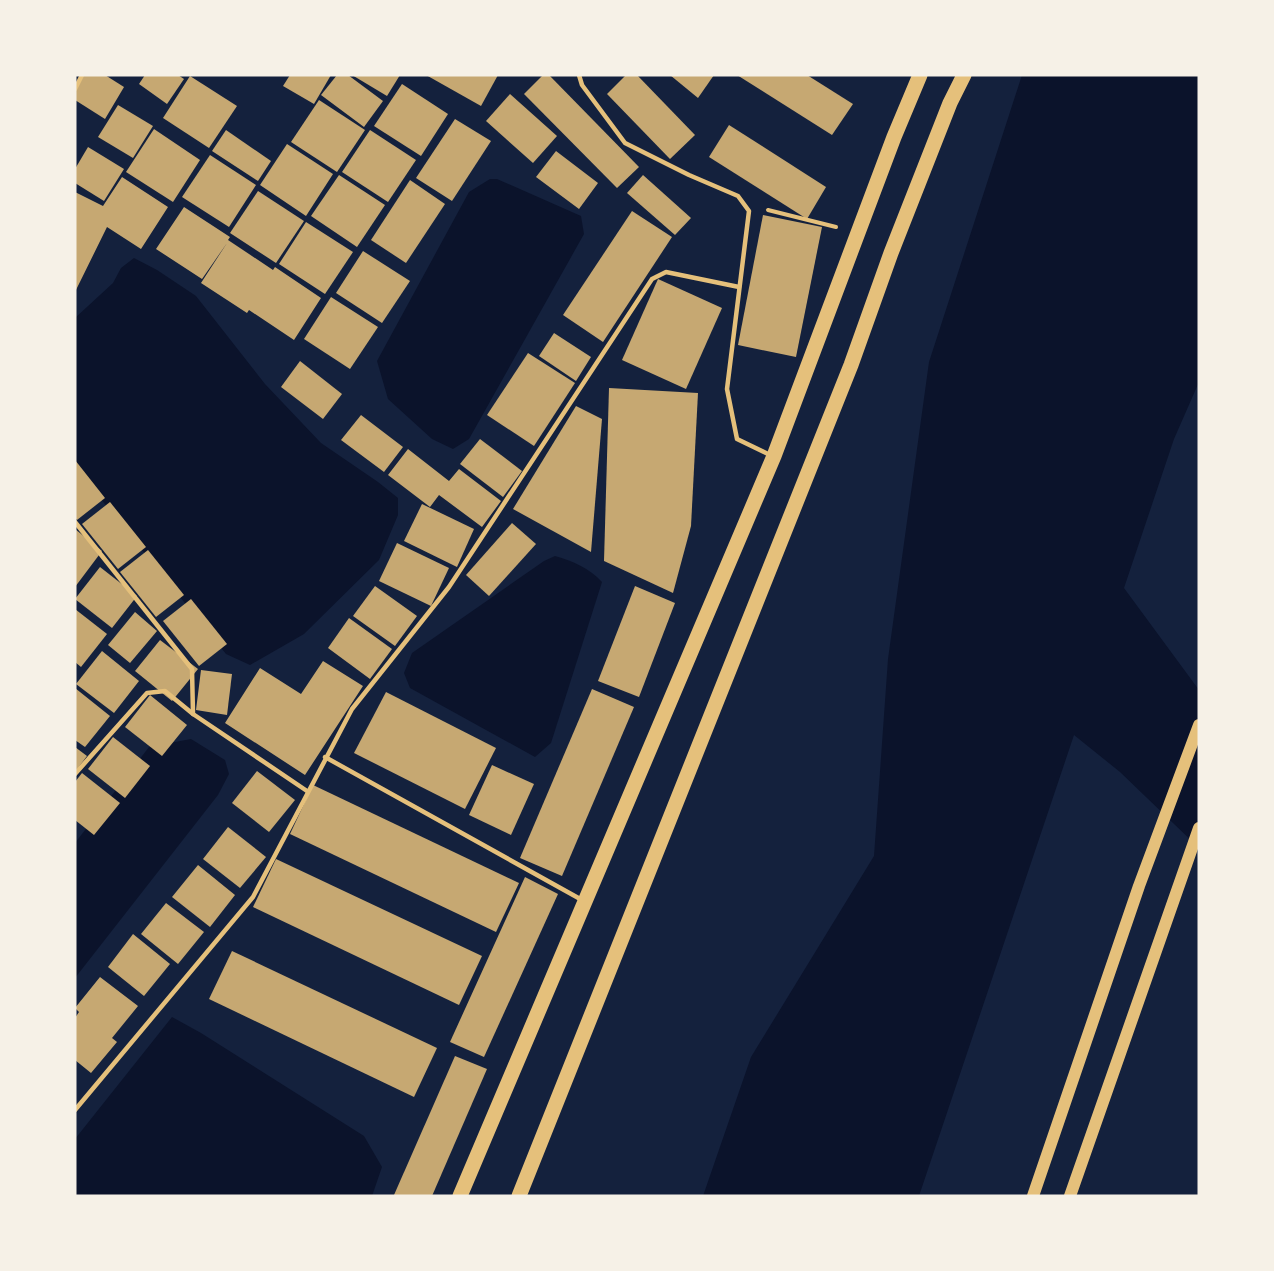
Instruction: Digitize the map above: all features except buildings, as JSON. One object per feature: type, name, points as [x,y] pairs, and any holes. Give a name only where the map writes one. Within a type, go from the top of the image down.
[{"type":"main road","points":[[460,1196],[774,456],[920,75]]},
{"type":"main road","points":[[519,1196],[847,376],[891,253],[946,113],[964,75]]},
{"type":"main road","points":[[1033,1196],[1139,886],[1199,725]]},
{"type":"main road","points":[[1070,1196],[1199,828]]},
{"type":"lane","points":[[75,89],[82,75]]},
{"type":"lane","points":[[579,75],[582,85],[625,142],[689,175],[738,196],[749,211],[727,389],[737,439],[774,456]]},
{"type":"lane","points":[[75,1110],[253,897],[352,709],[449,586],[652,279],[666,272],[739,287]]},
{"type":"lane","points":[[75,522],[192,669],[193,714]]},
{"type":"lane","points":[[75,774],[147,693],[165,692],[193,714],[307,791]]},
{"type":"lane","points":[[325,757],[585,902]]},
{"type":"path","points":[[744,204],[839,228],[857,236]]},
{"type":"water","points":[[1022,75],[1199,75],[1199,382],[1174,439],[1124,588],[1199,690],[1199,848],[1120,772],[1074,735],[919,1196],[703,1196],[751,1057],[874,856],[888,659],[929,362]]},
{"type":"water","points":[[490,179],[497,179],[581,216],[584,234],[469,439],[453,449],[432,439],[388,399],[377,361],[469,192]]},
{"type":"water","points":[[134,258],[196,296],[265,384],[321,443],[398,498],[398,515],[379,560],[304,634],[250,665],[226,654],[75,467],[75,318],[113,283],[121,268]]},
{"type":"water","points":[[555,556],[580,566],[602,582],[551,743],[535,757],[410,688],[404,673],[412,653],[544,561]]},
{"type":"water","points":[[191,739],[225,760],[229,774],[218,795],[75,978],[75,843],[149,747]]},
{"type":"water","points":[[172,1017],[364,1136],[382,1167],[372,1196],[75,1195],[75,1139]]}]
